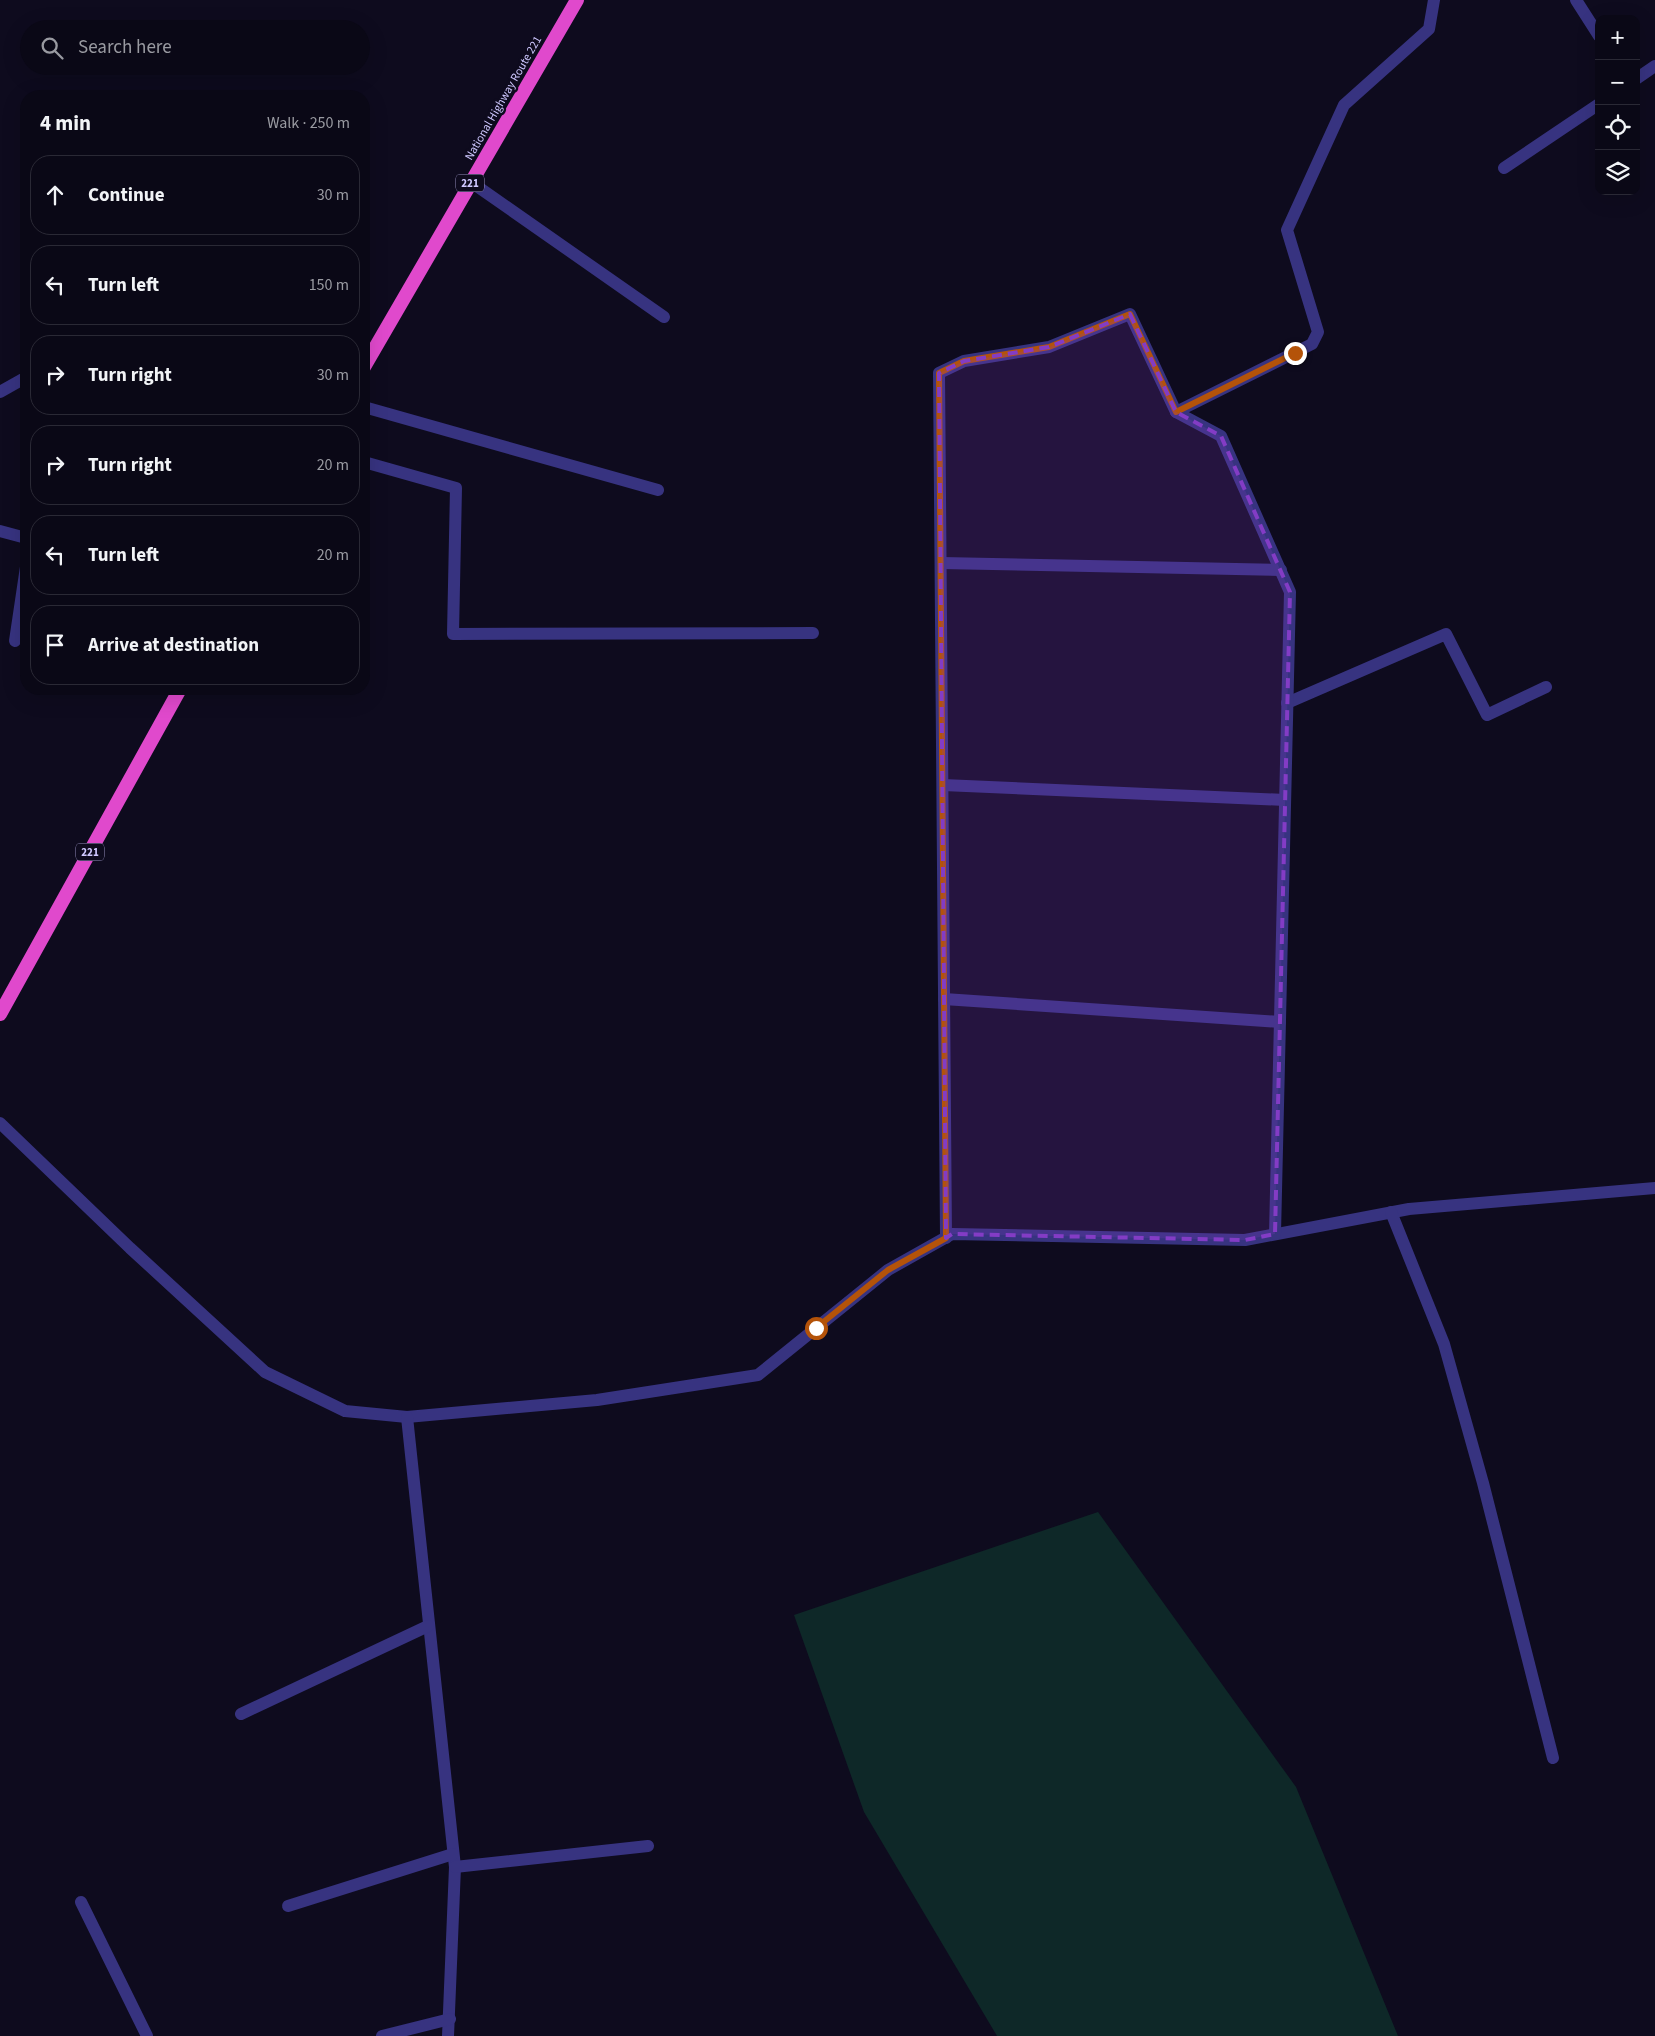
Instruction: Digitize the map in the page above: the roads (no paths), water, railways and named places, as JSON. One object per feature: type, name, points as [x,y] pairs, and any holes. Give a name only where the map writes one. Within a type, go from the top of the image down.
[{"type":"highway","name":"National Highway Route 221","points":[[370,357],[577,0]]},
{"type":"highway","name":"221","points":[[0,1014],[177,695]]},
{"type":"street","points":[[1176,412],[1312,344],[1318,332],[1287,230],[1344,106],[1428,28],[1434,0]]},
{"type":"street","points":[[1576,0],[1595,30]]},
{"type":"street","points":[[1640,76],[1655,66]]},
{"type":"street","points":[[1504,168],[1598,105]]},
{"type":"street","points":[[471,182],[664,317]]},
{"type":"street","points":[[946,1238],[939,373],[964,361],[1049,347],[1130,314],[1176,412],[1221,436],[1290,592],[1275,1234]]},
{"type":"street","points":[[0,392],[20,382]]},
{"type":"street","points":[[370,409],[658,490]]},
{"type":"street","points":[[370,464],[456,488],[452,634],[813,633]]},
{"type":"street","points":[[0,531],[20,536]]},
{"type":"street","points":[[941,563],[1281,570]]},
{"type":"street","points":[[15,641],[20,607]]},
{"type":"street","points":[[1287,703],[1446,634],[1487,715],[1546,687]]},
{"type":"street","points":[[943,785],[1285,800]]},
{"type":"street","points":[[944,999],[1280,1022]]},
{"type":"street","points":[[0,1124],[130,1248],[265,1372],[345,1411],[407,1417],[597,1400],[758,1375],[888,1270],[952,1234],[1245,1240],[1391,1212],[1655,1188]]},
{"type":"street","points":[[1391,1212],[1444,1344],[1483,1483],[1553,1758]]},
{"type":"street","points":[[407,1417],[454,1860],[448,2036]]},
{"type":"street","points":[[241,1714],[428,1626]]},
{"type":"street","points":[[288,1906],[454,1860],[648,1846]]},
{"type":"street","points":[[81,1902],[147,2036]]},
{"type":"street","points":[[382,2036],[450,2019]]}]
